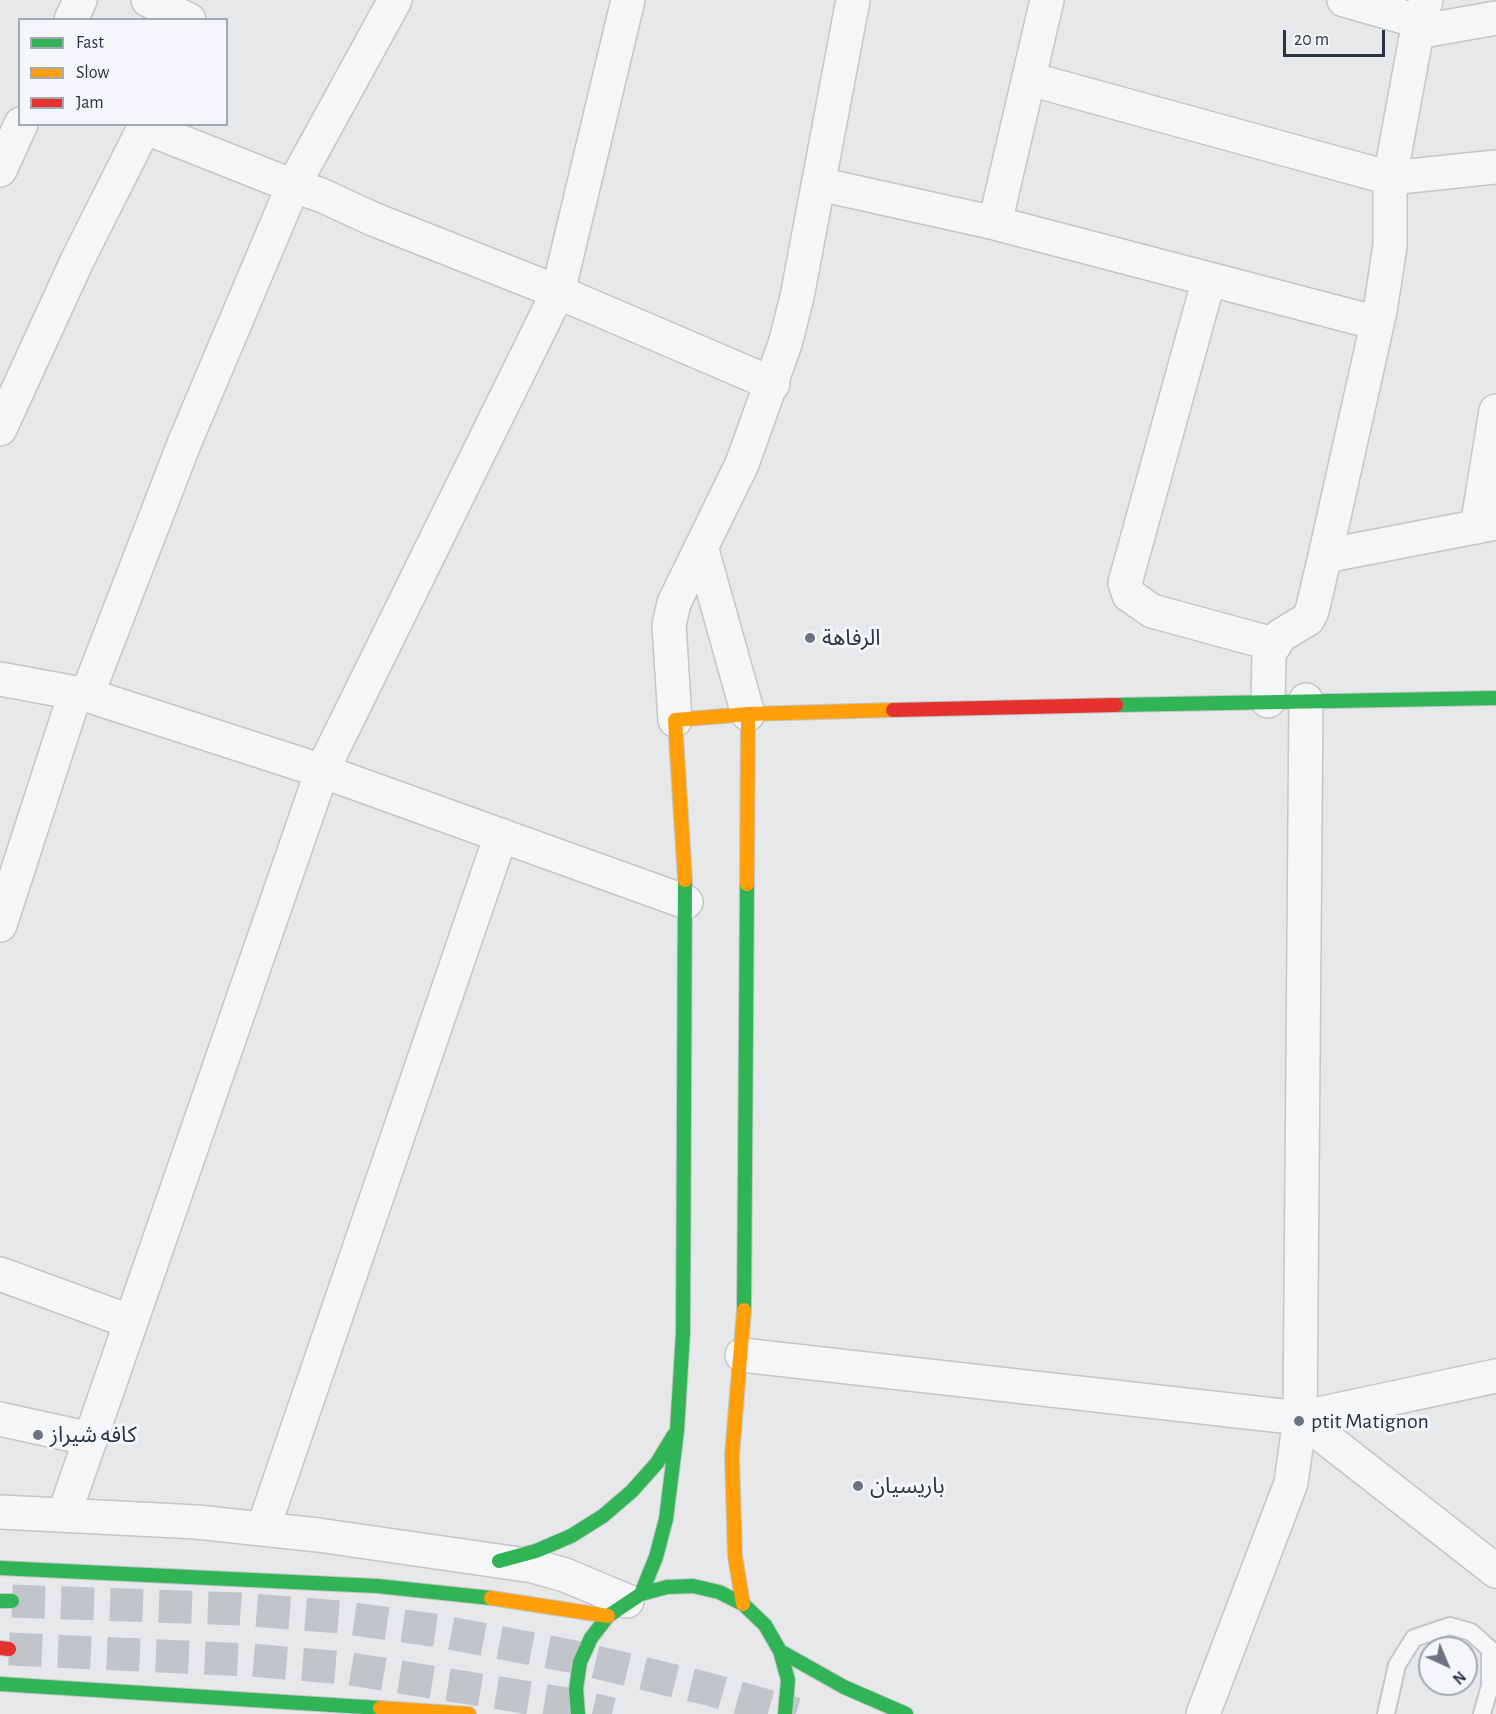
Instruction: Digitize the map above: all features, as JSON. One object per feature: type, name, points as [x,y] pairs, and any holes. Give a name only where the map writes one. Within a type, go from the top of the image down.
[{"type":"main road","points":[[578,1714],[576,1689],[580,1662],[591,1638],[625,1604],[656,1557],[666,1519],[677,1431],[683,1333],[686,902],[675,720],[748,714],[1306,700],[1496,698]]},
{"type":"main road","points":[[743,1604],[735,1556],[732,1455],[742,1354],[748,1230],[748,714]]},
{"type":"main road","points":[[499,1561],[536,1551],[562,1540],[603,1516],[644,1477],[677,1431]]},
{"type":"main road","points":[[0,1568],[377,1586],[493,1598],[625,1604],[667,1587],[693,1586],[719,1592],[743,1604],[765,1625],[780,1651],[788,1680],[785,1714]]},
{"type":"main road","points":[[780,1651],[844,1687],[906,1714]]},
{"type":"main road","points":[[0,1684],[469,1714]]},
{"type":"main road","points":[[357,1706],[384,1714]]},
{"type":"street","points":[[72,18],[80,0]]},
{"type":"street","points":[[148,0],[185,18]]},
{"type":"street","points":[[195,18],[203,0]]},
{"type":"street","points":[[0,925],[81,695],[293,186],[395,0]]},
{"type":"street","points":[[64,1515],[322,771],[558,292],[628,0]]},
{"type":"street","points":[[675,720],[669,625],[674,603],[702,550],[742,464],[773,384],[797,297],[854,0]]},
{"type":"street","points":[[995,223],[1047,0]]},
{"type":"street","points":[[1344,0],[1422,18],[1496,18]]},
{"type":"street","points":[[1268,701],[1268,662],[1273,644],[1308,619],[1325,556],[1377,323],[1390,246],[1390,178],[1422,18]]},
{"type":"street","points":[[1030,79],[1390,178],[1496,167]]},
{"type":"street","points":[[0,170],[20,126]]},
{"type":"street","points":[[0,429],[76,261],[145,126],[558,292],[773,384]]},
{"type":"street","points":[[819,184],[995,223],[1377,323]]},
{"type":"street","points":[[1209,279],[1125,583],[1129,595],[1152,611],[1273,644]]},
{"type":"street","points":[[1325,556],[1487,525],[1496,411]]},
{"type":"street","points":[[702,550],[748,714]]},
{"type":"street","points":[[0,679],[81,695],[322,771],[686,902]]},
{"type":"street","points":[[1203,1714],[1291,1483],[1300,1418],[1306,700]]},
{"type":"street","points":[[263,1529],[501,835]]},
{"type":"street","points":[[0,1274],[131,1322]]},
{"type":"street","points":[[742,1354],[1300,1418],[1496,1376]]},
{"type":"street","points":[[1300,1418],[1496,1571]]},
{"type":"street","points":[[0,1419],[91,1438]]},
{"type":"street","points":[[0,1512],[263,1529],[499,1561],[565,1575],[625,1604]]},
{"type":"lane","points":[[1386,1714],[1397,1665],[1414,1638],[1450,1626],[1471,1632],[1490,1649],[1490,1686],[1482,1714]]},
{"type":"tunnel","points":[[12,1601],[240,1609],[340,1617],[440,1631],[575,1657],[708,1689],[796,1714]]},
{"type":"tunnel","points":[[9,1649],[250,1660],[345,1668],[573,1705],[612,1714]]},
{"type":"traffic: fast","points":[[1116,705],[1496,698]]},
{"type":"traffic: fast","points":[[641,1594],[656,1557],[666,1519],[677,1431],[683,1333],[685,880]]},
{"type":"traffic: fast","points":[[744,1310],[747,884]]},
{"type":"traffic: fast","points":[[499,1561],[536,1551],[571,1536],[603,1516],[632,1491],[657,1463],[674,1435]]},
{"type":"traffic: fast","points":[[0,1568],[377,1586],[491,1598]]},
{"type":"traffic: fast","points":[[578,1714],[576,1689],[580,1662],[591,1638],[608,1616],[641,1594],[667,1587],[693,1586],[719,1592],[743,1604],[765,1625],[780,1651],[788,1680],[785,1714]]},
{"type":"traffic: fast","points":[[0,1601],[12,1601]]},
{"type":"traffic: fast","points":[[780,1651],[844,1687],[906,1714]]},
{"type":"traffic: fast","points":[[0,1684],[380,1708]]},
{"type":"traffic: slow","points":[[685,880],[675,720],[748,714],[893,710]]},
{"type":"traffic: slow","points":[[747,884],[748,714]]},
{"type":"traffic: slow","points":[[743,1604],[735,1556],[732,1455],[744,1310]]},
{"type":"traffic: slow","points":[[491,1598],[608,1616]]},
{"type":"traffic: slow","points":[[380,1708],[469,1714]]},
{"type":"traffic: jam","points":[[893,710],[1116,705]]},
{"type":"traffic: jam","points":[[0,1648],[9,1649]]},
{"type":"place","name":"الرفاهة","points":[[810,638]]},
{"type":"place","name":"ptit Matignon","points":[[1299,1421]]},
{"type":"place","name":"کافه شيراز","points":[[38,1435]]},
{"type":"place","name":"باريسيان","points":[[858,1486]]}]
